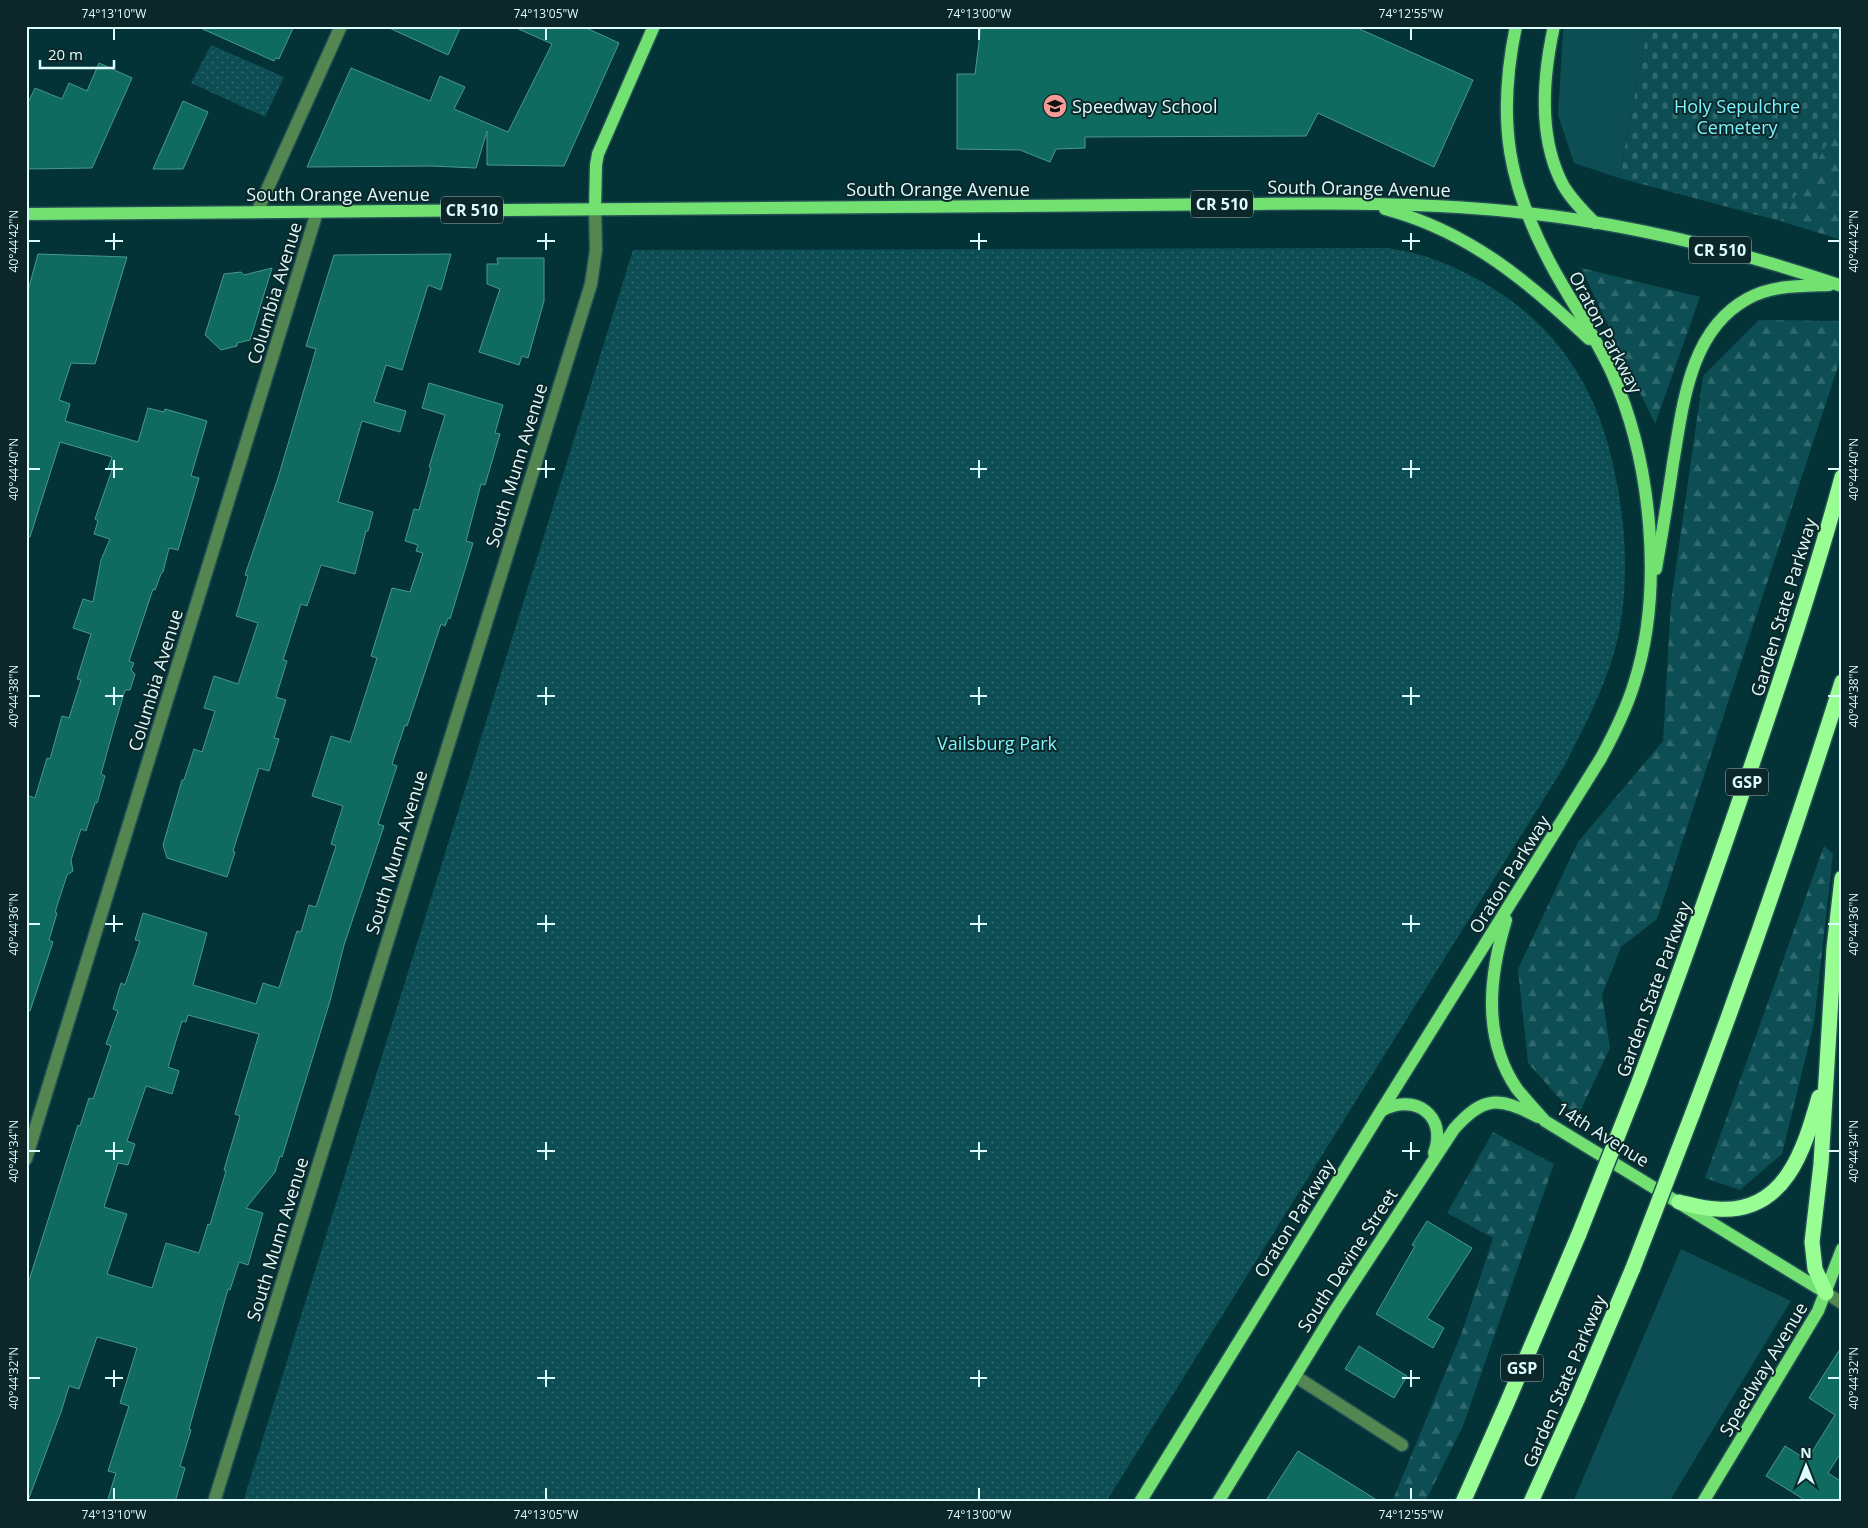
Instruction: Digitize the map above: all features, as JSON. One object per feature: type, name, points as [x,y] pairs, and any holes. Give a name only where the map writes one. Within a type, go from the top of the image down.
[{"type":"highway","name":"Garden State Parkway","points":[[1463,1502],[1511,1395],[1579,1234],[1679,975],[1767,721],[1800,620],[1842,477]]},
{"type":"highway","name":"Garden State Parkway","points":[[1531,1502],[1633,1268],[1692,1115],[1745,975],[1842,682]]},
{"type":"highway","points":[[1826,1293],[1816,1269],[1812,1242],[1821,1164],[1834,948],[1842,878]]},
{"type":"highway","points":[[1679,1202],[1716,1209],[1730,1209],[1755,1204],[1778,1188],[1795,1165],[1802,1150],[1820,1096],[1827,1062]]},
{"type":"main road","points":[[595,209],[598,154],[654,26]]},
{"type":"main road","name":"Oraton Parkway","points":[[1140,1502],[1601,758],[1635,683],[1648,621],[1650,585],[1649,530],[1639,456],[1628,413],[1611,371],[1555,272],[1526,213],[1514,173],[1507,132],[1507,83],[1516,26]]},
{"type":"main road","points":[[1554,26],[1546,68],[1546,109],[1551,153],[1556,170],[1564,186],[1582,210],[1595,223]]},
{"type":"main road","name":"South Orange Avenue","points":[[26,214],[1366,203],[1456,207],[1526,213],[1595,223],[1714,249],[1840,285]]},
{"type":"main road","points":[[1366,203],[1441,228],[1477,248],[1542,296],[1600,349]]},
{"type":"main road","points":[[1648,621],[1684,395],[1700,352],[1721,320],[1735,306],[1750,298],[1771,289],[1840,285]]},
{"type":"main road","name":"14th Avenue","points":[[1512,903],[1494,973],[1491,1009],[1492,1025],[1508,1074],[1528,1102],[1545,1120],[1826,1293]]},
{"type":"main road","name":"South Devine Street","points":[[1218,1502],[1295,1376],[1431,1163],[1465,1117],[1480,1105],[1490,1102],[1512,1105],[1545,1120]]},
{"type":"main road","points":[[1381,1111],[1389,1106],[1405,1103],[1422,1108],[1429,1114],[1434,1123],[1437,1141],[1431,1163]]},
{"type":"main road","name":"Speedway Avenue","points":[[1703,1502],[1809,1328],[1826,1293],[1842,1249]]},
{"type":"street","points":[[257,212],[341,26]]},
{"type":"street","name":"South Munn Avenue","points":[[214,1502],[591,284],[596,250],[595,209]]},
{"type":"street","name":"Columbia Avenue","points":[[26,1159],[317,212]]},
{"type":"street","name":"14th Avenue","points":[[1826,1293],[1842,1303]]},
{"type":"street","points":[[1295,1376],[1402,1445]]},
{"type":"green space","points":[[1565,26],[1648,26],[1619,178],[1574,163],[1558,115],[1563,32]]},
{"type":"green space","name":"Holy Sepulchre Cemetery","points":[[1648,26],[1842,26],[1842,120],[1780,221],[1619,178]]},
{"type":"green space","points":[[211,45],[284,77],[265,117],[191,83]]},
{"type":"green space","points":[[1842,120],[1842,240],[1780,221]]},
{"type":"green space","name":"Vailsburg Park","points":[[1387,248],[1411,252],[1446,264],[1479,280],[1510,300],[1536,322],[1559,346],[1577,372],[1592,401],[1604,432],[1620,501],[1625,546],[1625,576],[1623,606],[1617,640],[1599,695],[1565,765],[1106,1502],[243,1502],[633,250]]},
{"type":"green space","points":[[1581,268],[1700,297],[1655,424]]},
{"type":"green space","points":[[1759,320],[1842,321],[1842,354],[1657,919],[1621,947],[1602,995],[1610,1048],[1577,1118],[1528,1063],[1518,969],[1578,842],[1663,741],[1671,602],[1703,376]]},
{"type":"green space","points":[[1824,846],[1833,854],[1814,1023],[1782,1154],[1740,1190],[1705,1178]]},
{"type":"green space","points":[[1493,1132],[1554,1164],[1463,1426],[1425,1502],[1392,1502],[1462,1332],[1493,1238],[1447,1213]]},
{"type":"green space","points":[[1681,1249],[1791,1301],[1669,1502],[1573,1502]]},
{"type":"building","points":[[196,26],[294,26],[279,59],[276,58],[274,61]]},
{"type":"building","points":[[385,26],[461,26],[448,55]]},
{"type":"building","points":[[512,26],[582,26],[619,43],[564,166],[487,165],[487,131],[476,168],[431,166],[307,167],[351,68],[430,101],[440,76],[465,87],[454,109],[508,132],[552,44]]},
{"type":"building","points":[[981,26],[1353,26],[1473,80],[1434,167],[1318,113],[1306,136],[1085,137],[1085,148],[1056,149],[1050,162],[1020,150],[957,149],[957,74],[975,74]]},
{"type":"building","points":[[99,63],[132,78],[92,168],[26,169],[26,107],[35,88],[62,99],[69,83],[87,91]]},
{"type":"building","points":[[183,101],[208,112],[183,169],[153,169]]},
{"type":"building","points":[[38,254],[127,257],[95,364],[71,363],[59,400],[70,404],[65,421],[138,442],[148,408],[164,412],[165,409],[207,421],[191,476],[199,478],[178,550],[169,548],[163,572],[155,590],[153,589],[129,661],[134,663],[131,670],[135,674],[130,690],[125,690],[114,727],[101,774],[105,776],[97,803],[95,803],[86,831],[81,829],[71,860],[73,871],[67,875],[55,912],[57,913],[49,940],[53,942],[30,1011],[26,1010],[26,795],[35,798],[47,758],[50,759],[62,716],[69,718],[81,680],[77,679],[91,634],[73,628],[83,599],[93,602],[101,560],[110,539],[94,534],[98,521],[95,519],[112,470],[108,468],[112,457],[60,442],[30,537],[26,536],[26,298]]},
{"type":"building","points":[[451,254],[441,290],[428,285],[402,370],[386,365],[374,402],[406,411],[400,432],[362,421],[338,502],[373,512],[368,531],[366,531],[355,574],[321,565],[307,606],[301,604],[283,660],[287,661],[276,697],[286,700],[274,738],[279,739],[269,771],[259,768],[233,851],[235,852],[227,877],[167,858],[163,845],[182,780],[184,780],[194,749],[202,752],[215,711],[204,708],[214,676],[238,684],[258,623],[236,616],[248,576],[245,575],[278,478],[316,349],[306,346],[334,255]]},
{"type":"building","points":[[497,258],[544,258],[544,301],[528,358],[522,356],[519,365],[479,352],[500,289],[487,284],[487,264],[498,264]]},
{"type":"building","points":[[272,268],[250,340],[221,350],[205,335],[224,274],[241,272],[244,275]]},
{"type":"building","points":[[429,383],[503,405],[495,433],[500,434],[485,485],[481,484],[466,541],[473,543],[450,619],[448,618],[445,626],[441,624],[407,726],[405,725],[392,764],[397,766],[378,824],[384,826],[344,945],[330,1001],[282,1157],[280,1156],[275,1172],[246,1208],[263,1213],[248,1265],[239,1262],[230,1290],[228,1289],[189,1429],[191,1430],[180,1466],[185,1468],[175,1502],[107,1502],[116,1473],[108,1471],[129,1406],[120,1403],[137,1348],[97,1337],[79,1389],[69,1386],[29,1498],[26,1498],[26,1290],[78,1125],[80,1126],[89,1098],[93,1099],[111,1046],[106,1044],[118,1011],[113,1009],[121,983],[125,985],[140,941],[135,940],[143,913],[207,933],[193,985],[256,1004],[263,983],[279,988],[297,931],[301,932],[309,905],[316,907],[336,846],[331,844],[343,806],[312,796],[331,736],[350,742],[377,658],[371,656],[392,588],[410,592],[423,553],[416,551],[418,545],[405,541],[414,509],[419,510],[431,468],[429,467],[445,415],[422,408]],"holes":[[[188,1015],[259,1034],[235,1114],[240,1116],[224,1170],[226,1171],[210,1225],[208,1224],[199,1253],[166,1243],[152,1288],[107,1274],[127,1214],[104,1207],[118,1163],[128,1165],[135,1144],[127,1141],[146,1086],[172,1094],[179,1071],[168,1067],[182,1021],[186,1022]]]},
{"type":"building","points":[[1427,1221],[1472,1248],[1427,1318],[1444,1328],[1433,1348],[1376,1314],[1415,1246],[1412,1245]]},
{"type":"building","points":[[1359,1346],[1407,1376],[1394,1398],[1345,1369]]},
{"type":"building","points":[[1842,1346],[1842,1451],[1828,1473],[1842,1482],[1842,1502],[1808,1502],[1766,1476],[1785,1446],[1807,1460],[1835,1415],[1809,1398]]},
{"type":"building","points":[[1298,1451],[1380,1502],[1265,1502]]},
{"type":"place","name":"Speedway School","points":[[1055,106]]}]
